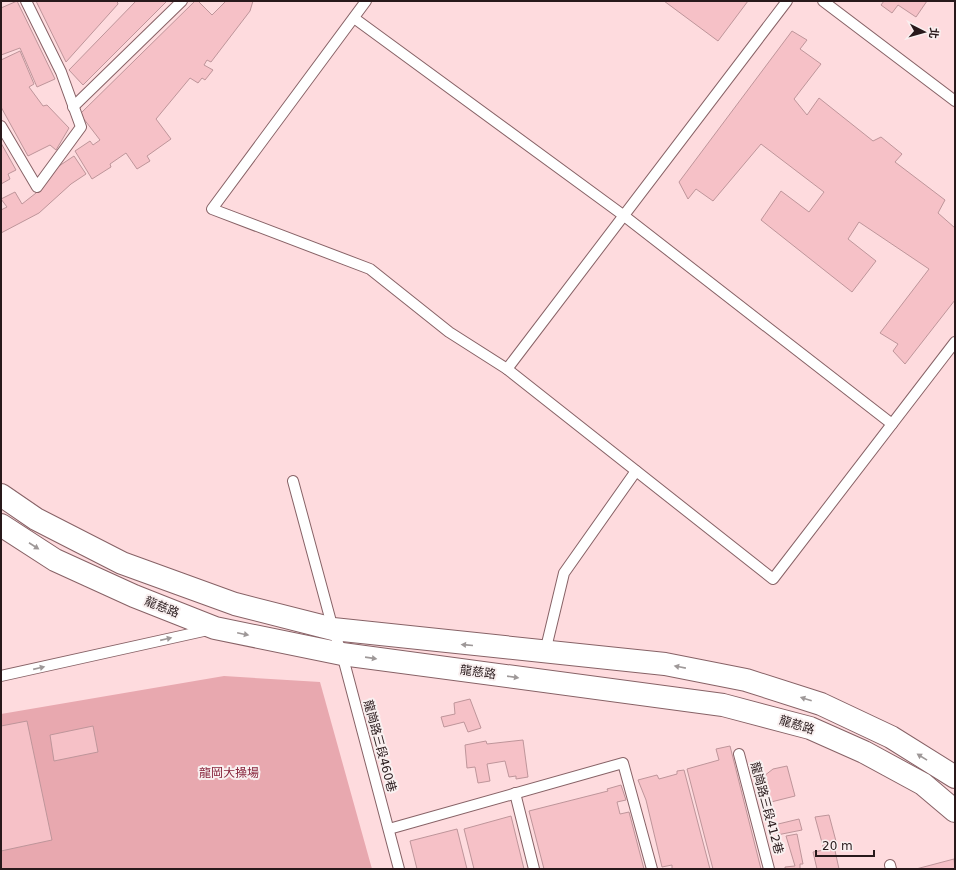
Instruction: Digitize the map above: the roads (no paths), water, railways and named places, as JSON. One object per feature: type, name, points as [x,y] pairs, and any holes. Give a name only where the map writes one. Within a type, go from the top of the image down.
[{"type":"street","points":[[1,496],[36,519],[122,563],[235,604],[333,630],[665,664],[746,680],[821,704],[890,737],[955,777]]},
{"type":"street","name":"龍慈路","points":[[1,525],[55,560],[134,596],[215,628],[342,654],[723,705],[810,728],[864,752],[923,784],[955,811]]},
{"type":"lane","points":[[1,126],[37,187],[81,127],[60,72],[26,1]]},
{"type":"lane","points":[[73,107],[182,1]]},
{"type":"lane","points":[[366,1],[212,209],[370,269],[449,332],[507,369],[772,579],[955,342]]},
{"type":"lane","points":[[507,369],[787,1]]},
{"type":"lane","points":[[824,1],[955,100]]},
{"type":"lane","points":[[354,18],[623,215],[892,424]]},
{"type":"lane","points":[[545,652],[564,573],[636,471]]},
{"type":"lane","name":"龍崗路三段460巷","points":[[293,481],[333,630],[342,654],[399,869]]},
{"type":"lane","points":[[1,676],[215,628]]},
{"type":"lane","name":"龍崗路三段412巷","points":[[739,754],[769,869]]},
{"type":"lane","points":[[389,830],[623,763],[652,869]]},
{"type":"lane","points":[[515,793],[534,869]]},
{"type":"park label","name":"龍岡大操場","points":[[229,773]]}]
